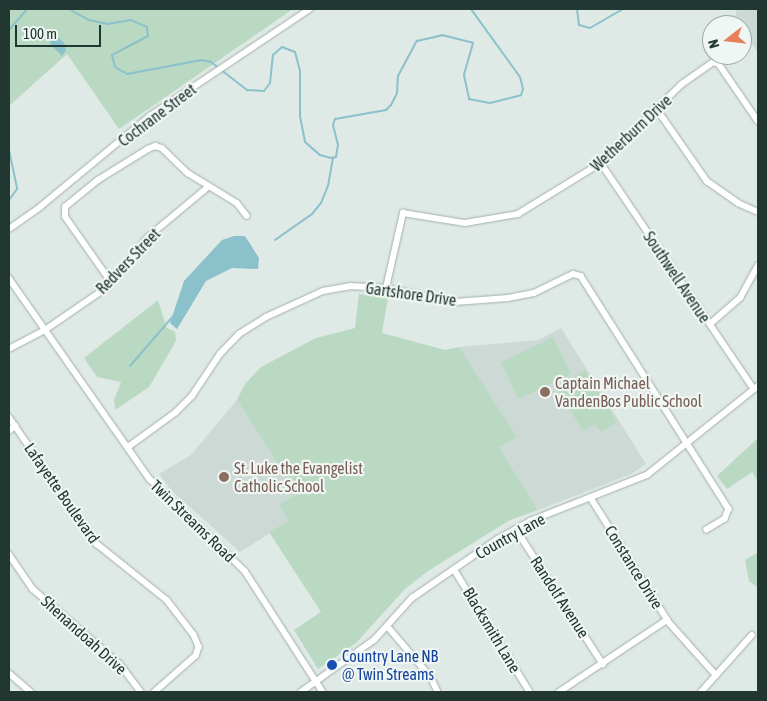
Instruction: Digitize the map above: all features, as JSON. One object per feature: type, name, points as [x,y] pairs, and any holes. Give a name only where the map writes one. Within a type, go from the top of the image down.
[{"type":"street","name":"Cochrane Street","points":[[9,229],[40,207],[150,116],[310,9]]},
{"type":"street","name":"Wetherburn Drive","points":[[386,288],[402,214],[464,224],[518,214],[601,163],[682,84],[714,62],[718,64],[758,121]]},
{"type":"street","points":[[658,109],[707,180],[738,203],[758,212]]},
{"type":"street","points":[[110,281],[65,217],[65,206],[98,180],[155,146],[162,148],[208,187],[238,203],[247,216]]},
{"type":"street","name":"Southwell Avenue","points":[[601,163],[710,324],[756,388]]},
{"type":"street","name":"Redvers Street","points":[[9,348],[45,330],[106,288],[148,237],[208,187]]},
{"type":"street","points":[[710,324],[740,298],[758,266]]},
{"type":"street","name":"Gartshore Drive","points":[[128,447],[174,413],[192,396],[220,354],[239,334],[266,317],[323,291],[350,286],[386,288],[455,302],[508,298],[534,293],[572,274],[581,276],[729,509],[725,519],[707,530]]},
{"type":"street","name":"Twin Streams Road","points":[[9,278],[164,496],[245,571],[323,692]]},
{"type":"street","name":"Country Lane","points":[[301,692],[388,627],[412,598],[454,569],[516,529],[647,475],[756,388]]},
{"type":"street","name":"Lafayette Boulevard","points":[[9,417],[97,544],[167,600],[194,635],[199,647],[196,656],[155,692]]},
{"type":"street","points":[[9,430],[15,426]]},
{"type":"street","name":"Constance Drive","points":[[591,499],[667,620],[603,664]]},
{"type":"street","name":"Randolf Avenue","points":[[516,529],[603,664]]},
{"type":"street","name":"Shenandoah Drive","points":[[9,554],[33,589],[120,664],[140,692]]},
{"type":"street","name":"Blacksmith Lane","points":[[454,569],[530,692]]},
{"type":"street","points":[[667,620],[716,675]]},
{"type":"street","points":[[388,627],[431,677],[438,692]]},
{"type":"street","points":[[701,692],[752,635]]},
{"type":"street","points":[[559,692],[603,664]]},
{"type":"street","points":[[9,673],[31,692]]},
{"type":"shaded area","points":[[737,9],[758,9],[758,53],[752,44],[752,15],[736,15]]},
{"type":"shaded area","name":"Captain Michael VandenBos Public School","points":[[561,328],[646,464],[631,474],[538,510],[499,447],[516,437],[459,347],[538,340]]},
{"type":"shaded area","name":"St. Luke the Evangelist Catholic School","points":[[237,400],[297,494],[289,521],[240,552],[171,490],[159,474],[191,455]]},
{"type":"green space","points":[[9,9],[293,9],[119,129],[67,54],[9,106]]},
{"type":"green space","points":[[359,294],[388,298],[382,333],[445,350],[459,347],[517,437],[499,447],[538,510],[510,520],[428,571],[405,589],[356,643],[318,669],[294,630],[321,612],[269,532],[289,521],[279,505],[297,494],[237,400],[245,384],[261,367],[316,338],[355,328]]},
{"type":"green space","points":[[158,300],[166,327],[175,332],[176,341],[149,387],[115,410],[114,400],[121,382],[97,377],[84,358]]},
{"type":"green space","points":[[553,337],[571,374],[518,399],[501,362]]},
{"type":"green space","points":[[585,370],[617,422],[601,432],[595,424],[583,431],[557,389]]},
{"type":"green space","points":[[758,438],[758,482],[752,472],[727,489],[717,476]]},
{"type":"green space","points":[[758,552],[758,588],[749,581],[745,560]]},
{"type":"water","points":[[52,31],[64,43],[66,50],[62,56],[50,44]]},
{"type":"water","points":[[234,236],[245,236],[259,258],[258,269],[232,268],[206,281],[177,329],[170,323],[184,281],[222,240]]},
{"type":"waterway","points":[[9,30],[27,9]]},
{"type":"waterway","points":[[69,9],[89,20],[108,24],[131,20],[147,27],[148,36],[112,55],[115,67],[127,74],[202,60],[211,62],[247,90],[264,91],[270,83],[273,55],[282,47],[295,52],[300,71],[300,116],[305,142],[320,155],[331,158],[336,157],[338,145],[333,125],[335,119],[386,110],[397,93],[398,76],[417,41],[442,35],[473,43],[464,75],[469,99],[490,103],[521,95],[523,89],[520,77],[471,9]]},
{"type":"waterway","points":[[577,9],[579,25],[590,28],[623,9]]},
{"type":"waterway","points":[[9,150],[17,189],[9,200]]},
{"type":"waterway","points":[[275,240],[312,214],[321,203],[328,186],[333,158]]},
{"type":"waterway","points":[[130,366],[174,315]]},
{"type":"place","name":"Captain Michael VandenBos Public School","points":[[545,392]]},
{"type":"place","name":"St. Luke the Evangelist Catholic School","points":[[224,477]]},
{"type":"place","name":"Country Lane NB @ Twin Streams","points":[[332,665]]}]
